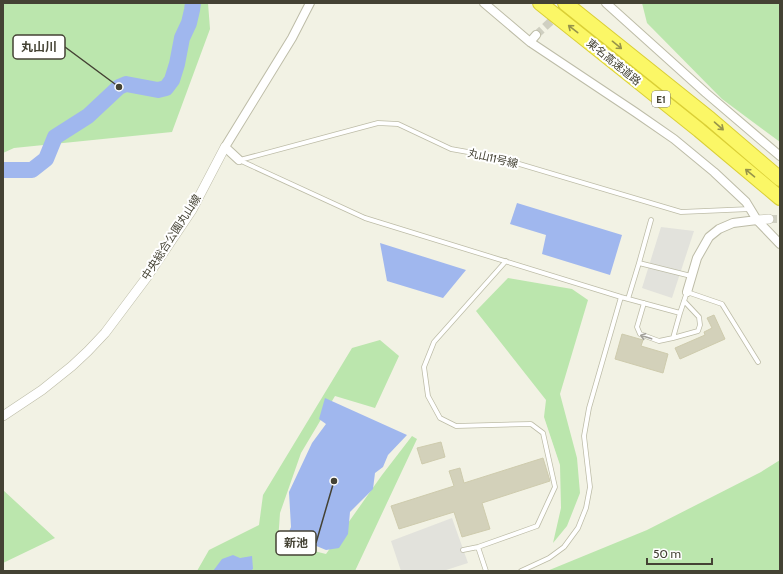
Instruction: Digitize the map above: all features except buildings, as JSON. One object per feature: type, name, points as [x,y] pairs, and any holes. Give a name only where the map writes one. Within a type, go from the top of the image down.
[{"type":"highway","name":"東名高速道路","points":[[540,3],[699,130],[780,198]]},
{"type":"highway","name":"東名高速道路","points":[[565,3],[710,119],[780,179]]},
{"type":"street","name":"中央総合公園丸山線","points":[[3,416],[42,390],[88,351],[105,333],[147,277],[192,210],[225,147],[292,38],[310,3]]},
{"type":"street","points":[[484,3],[530,42],[674,139],[714,172],[746,202],[757,220],[780,244]]},
{"type":"street","points":[[606,3],[706,93],[780,156]]},
{"type":"street","points":[[530,42],[536,35]]},
{"type":"street","points":[[225,147],[239,160]]},
{"type":"street","points":[[687,292],[697,258],[709,237],[719,229],[733,223],[769,219]]},
{"type":"lane","name":"丸山11号線","points":[[239,160],[378,123],[398,124],[451,149],[496,156],[681,212],[751,209]]},
{"type":"lane","points":[[239,160],[365,218],[621,297],[680,313]]},
{"type":"lane","points":[[628,299],[651,220]]},
{"type":"lane","points":[[463,550],[478,547],[537,526],[555,487],[542,433],[531,424],[456,426],[440,418],[428,396],[424,367],[434,342],[506,262]]},
{"type":"lane","points":[[639,263],[692,276]]},
{"type":"lane","points":[[673,338],[687,292],[722,304],[758,362]]},
{"type":"lane","points":[[521,571],[549,558],[564,547],[578,528],[586,508],[590,487],[584,436],[589,408],[621,297]]},
{"type":"lane","points":[[644,303],[637,327],[640,334],[659,341],[698,331],[700,325],[699,317],[684,301]]},
{"type":"lane","points":[[478,547],[486,571]]},
{"type":"green space","points":[[3,3],[208,3],[210,29],[172,132],[14,148],[3,153]]},
{"type":"green space","points":[[642,3],[780,3],[780,142],[722,99],[647,23]]},
{"type":"green space","points":[[508,278],[572,289],[588,300],[560,394],[577,458],[580,493],[567,526],[553,543],[561,508],[560,465],[544,417],[546,400],[476,311]]},
{"type":"green space","points":[[380,340],[399,356],[375,408],[335,396],[301,453],[280,513],[278,542],[326,554],[382,475],[412,436],[417,439],[355,571],[197,571],[209,550],[259,525],[263,495],[352,348]]},
{"type":"green space","points":[[780,460],[780,571],[547,571],[647,530],[761,472]]},
{"type":"green space","points":[[3,490],[55,538],[3,563]]},
{"type":"shaded area","points":[[661,227],[694,231],[672,298],[642,288]]},
{"type":"shaded area","points":[[452,518],[468,563],[443,571],[401,571],[391,541]]},
{"type":"water","points":[[517,203],[622,235],[610,275],[542,254],[546,235],[510,224]]},
{"type":"water","points":[[380,243],[466,270],[443,298],[387,281]]},
{"type":"water","points":[[325,398],[407,435],[388,455],[383,467],[375,473],[373,489],[350,512],[348,534],[339,548],[326,550],[314,545],[282,548],[291,527],[289,492],[312,443],[326,424],[319,419]]},
{"type":"water","points":[[233,555],[240,558],[252,556],[253,569],[250,571],[213,571],[222,559]]},
{"type":"waterway","points":[[3,170],[32,170],[46,159],[55,137],[88,116],[119,87],[126,84],[158,90],[166,88],[172,80],[182,38],[189,23],[193,3]]},
{"type":"tunnel","points":[[536,35],[571,3]]},
{"type":"tunnel","points":[[769,219],[780,219]]},
{"type":"place","name":"丸山川","points":[[119,87]]},
{"type":"place","name":"新池","points":[[334,481]]}]
